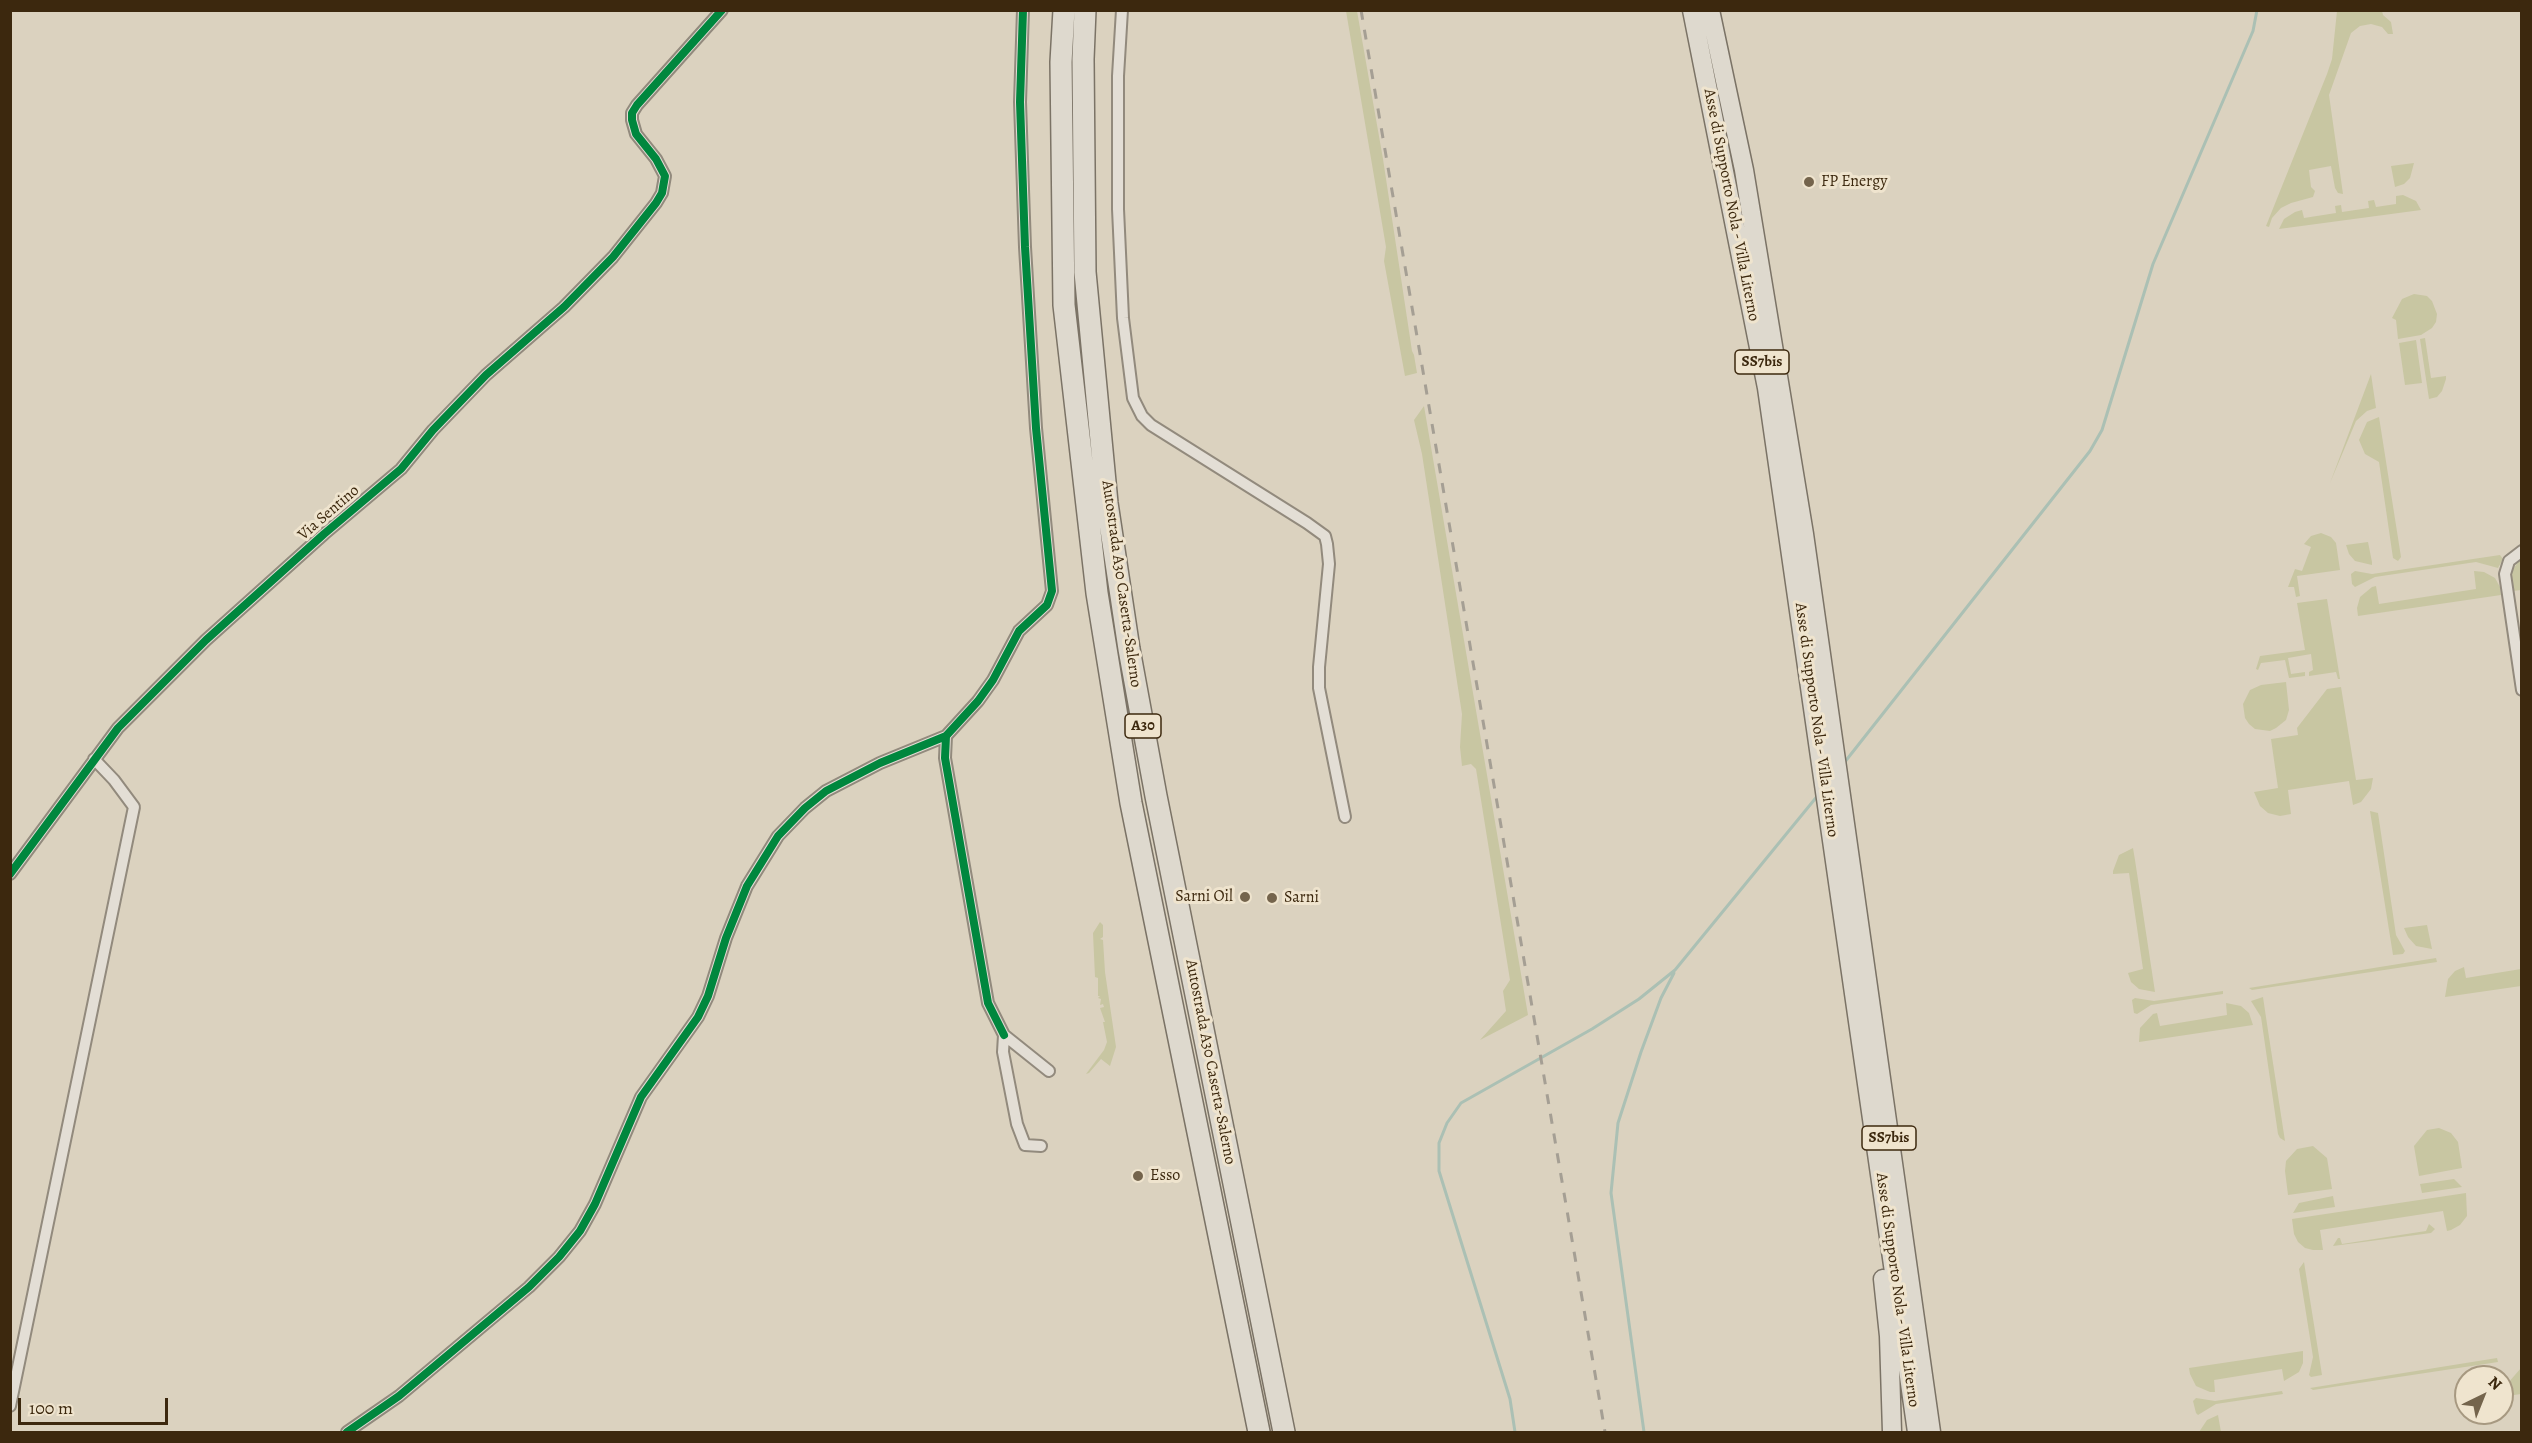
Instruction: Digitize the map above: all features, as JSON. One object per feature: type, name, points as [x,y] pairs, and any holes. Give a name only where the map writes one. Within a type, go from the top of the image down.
[{"type":"highway","name":"Autostrada A30 Caserta-Salerno","points":[[1064,10],[1062,62],[1064,305],[1097,593],[1131,802],[1259,1432]]},
{"type":"highway","name":"Autostrada A30 Caserta-Salerno","points":[[1085,10],[1083,59],[1085,272],[1107,503],[1129,649],[1156,796],[1284,1432]]},
{"type":"highway","name":"Asse di Supporto Nola - Villa Literno","points":[[1692,10],[1767,388],[1917,1432]]},
{"type":"highway","name":"Asse di Supporto Nola - Villa Literno","points":[[1710,10],[1744,170],[1803,523],[1931,1432]]},
{"type":"highway","points":[[1858,1017],[1865,1144],[1889,1336],[1892,1432]]},
{"type":"street","name":"Via Sentino","points":[[10,874],[118,728],[206,640],[397,472],[433,429],[486,375],[564,307],[613,257],[656,203],[662,192],[665,176],[656,159],[636,134],[632,112],[722,10]]},
{"type":"street","points":[[347,1432],[408,1389],[529,1287],[559,1257],[580,1231],[596,1204],[641,1097],[698,1017],[708,996],[726,938],[747,886],[778,836],[826,790],[880,763],[946,736],[978,701],[993,680],[1019,631],[1047,605],[1052,591],[1036,428],[1025,247],[1020,102],[1023,10]]},
{"type":"street","points":[[1122,10],[1118,76],[1118,209],[1123,318],[1133,398],[1142,416],[1151,424],[1325,536],[1329,564],[1320,645],[1319,688],[1345,817]]},
{"type":"street","points":[[2522,551],[2509,561],[2505,574],[2522,690]]},
{"type":"street","points":[[946,736],[945,758],[948,788],[988,1003],[1004,1035],[1049,1071]]},
{"type":"street","points":[[10,1406],[134,807],[114,780],[94,759]]},
{"type":"street","points":[[1004,1035],[1003,1052],[1017,1124],[1025,1145],[1041,1146]]},
{"type":"shaded area","points":[[1346,11],[1357,11],[1383,159],[1417,373],[1405,376],[1384,261],[1386,247]]},
{"type":"shaded area","points":[[2337,11],[2382,11],[2391,22],[2393,34],[2388,34],[2382,27],[2371,24],[2360,26],[2351,33],[2329,95],[2343,194],[2338,193],[2335,188],[2331,166],[2309,170],[2311,187],[2315,191],[2313,197],[2281,208],[2272,218],[2269,227],[2266,226],[2332,59]]},
{"type":"shaded area","points":[[2414,163],[2410,178],[2404,184],[2395,187],[2391,166]]},
{"type":"shaded area","points":[[2403,195],[2416,201],[2421,210],[2279,229],[2284,219],[2302,210],[2304,218],[2336,213],[2335,206],[2341,205],[2342,212],[2369,208],[2368,201],[2374,200],[2376,207],[2396,204],[2396,196]]},
{"type":"shaded area","points":[[2414,294],[2427,296],[2432,301],[2437,314],[2436,322],[2432,328],[2421,335],[2398,339],[2396,320],[2392,318],[2402,299]]},
{"type":"shaded area","points":[[2425,338],[2431,378],[2446,376],[2442,391],[2437,397],[2429,399],[2420,339]]},
{"type":"shaded area","points":[[2416,340],[2422,383],[2405,385],[2399,343]]},
{"type":"shaded area","points":[[2371,374],[2376,408],[2367,411],[2356,421],[2330,483]]},
{"type":"shaded area","points":[[1424,406],[1528,1015],[1480,1040],[1506,1011],[1503,991],[1510,980],[1476,769],[1471,764],[1462,766],[1460,747],[1462,714],[1422,454],[1414,420]]},
{"type":"shaded area","points":[[2379,417],[2401,557],[2398,561],[2393,558],[2379,462],[2365,454],[2359,440],[2367,422]]},
{"type":"shaded area","points":[[2321,533],[2331,537],[2336,543],[2340,570],[2297,576],[2300,596],[2296,597],[2294,587],[2288,587],[2295,569],[2302,571],[2311,547],[2304,544],[2311,536]]},
{"type":"shaded area","points":[[2368,542],[2372,565],[2355,561],[2346,545]]},
{"type":"shaded area","points":[[2500,555],[2503,559],[2498,568],[2476,562],[2375,577],[2355,587],[2352,584],[2351,574],[2355,571],[2372,574]]},
{"type":"shaded area","points":[[2521,558],[2521,590],[2513,591],[2511,572]]},
{"type":"shaded area","points":[[2474,571],[2484,572],[2495,578],[2501,595],[2358,616],[2357,608],[2360,597],[2372,587],[2376,586],[2379,604],[2476,589]]},
{"type":"shaded area","points":[[2327,599],[2340,679],[2336,672],[2309,676],[2309,672],[2313,670],[2311,654],[2288,658],[2291,674],[2305,672],[2305,676],[2289,678],[2285,660],[2261,663],[2258,670],[2256,669],[2260,656],[2305,650],[2297,603]]},
{"type":"shaded area","points":[[2286,682],[2289,710],[2286,720],[2270,731],[2255,729],[2245,718],[2243,704],[2250,690],[2261,685]]},
{"type":"shaded area","points":[[2341,687],[2356,780],[2373,778],[2371,789],[2361,802],[2353,805],[2349,781],[2288,790],[2291,814],[2280,816],[2268,813],[2260,806],[2254,792],[2278,788],[2271,739],[2298,735],[2297,728],[2327,689]]},
{"type":"shaded area","points":[[2370,811],[2378,813],[2396,935],[2405,951],[2403,954],[2393,955]]},
{"type":"shaded area","points":[[2133,848],[2155,992],[2139,989],[2131,982],[2128,973],[2143,969],[2129,873],[2113,874],[2113,871],[2119,855]]},
{"type":"shaded area","points":[[1100,922],[1103,925],[1103,937],[1100,939],[1103,940],[1105,972],[1116,1047],[1110,1066],[1101,1059],[1086,1074],[1104,1050],[1107,1042],[1103,1022],[1105,1022],[1100,1008],[1104,1007],[1103,1004],[1100,1005],[1098,978],[1095,977],[1093,933]]},
{"type":"shaded area","points":[[2427,925],[2432,949],[2416,946],[2404,928]]},
{"type":"shaded area","points":[[2436,958],[2437,962],[2252,990],[2249,988]]},
{"type":"shaded area","points":[[2464,967],[2466,978],[2521,969],[2521,986],[2445,997],[2448,979],[2455,971]]},
{"type":"shaded area","points":[[2223,991],[2223,994],[2151,1005],[2137,1014],[2134,1013],[2132,1000],[2135,998],[2154,1001]]},
{"type":"shaded area","points":[[2263,997],[2285,1141],[2278,1134],[2261,1017],[2251,1001]]},
{"type":"shaded area","points":[[2226,1003],[2241,1006],[2249,1013],[2253,1025],[2139,1042],[2140,1028],[2153,1014],[2157,1013],[2160,1026],[2227,1015]]},
{"type":"shaded area","points":[[2439,1128],[2451,1133],[2458,1142],[2462,1168],[2419,1176],[2414,1146],[2427,1130]]},
{"type":"shaded area","points":[[2313,1146],[2327,1158],[2332,1189],[2288,1195],[2286,1161],[2297,1149]]},
{"type":"shaded area","points":[[2454,1179],[2462,1187],[2422,1193],[2420,1184]]},
{"type":"shaded area","points":[[2466,1193],[2467,1216],[2460,1225],[2447,1231],[2443,1211],[2320,1230],[2323,1250],[2305,1248],[2294,1234],[2292,1219]]},
{"type":"shaded area","points":[[2333,1196],[2335,1207],[2293,1213],[2299,1203]]},
{"type":"shaded area","points":[[2429,1224],[2435,1229],[2431,1233],[2333,1246],[2338,1238],[2342,1244],[2426,1231]]},
{"type":"shaded area","points":[[2304,1262],[2322,1375],[2311,1377],[2309,1375],[2313,1357],[2299,1269]]},
{"type":"shaded area","points":[[2303,1351],[2303,1363],[2299,1372],[2284,1381],[2282,1369],[2214,1380],[2215,1392],[2210,1392],[2196,1386],[2190,1374],[2189,1368]]},
{"type":"shaded area","points":[[2497,1358],[2498,1362],[2454,1365],[2454,1369],[2313,1390],[2310,1388]]},
{"type":"shaded area","points":[[2521,1368],[2521,1394],[2514,1395],[2514,1376]]},
{"type":"shaded area","points":[[2282,1391],[2283,1394],[2216,1404],[2198,1415],[2193,1401],[2196,1398],[2215,1401]]},
{"type":"shaded area","points":[[2218,1415],[2221,1432],[2199,1432],[2207,1420]]},
{"type":"waterway","points":[[1844,763],[2090,451],[2102,430],[2153,264],[2253,31],[2257,10]]},
{"type":"waterway","points":[[1515,1432],[1510,1399],[1439,1171],[1439,1143],[1447,1123],[1461,1103],[1592,1029],[1639,999],[1675,970],[1819,794]]},
{"type":"waterway","points":[[1644,1432],[1611,1193],[1618,1123],[1661,998],[1674,973]]},
{"type":"railway","points":[[1361,10],[1605,1432]]},
{"type":"cycle path","points":[[10,874],[118,728],[206,640],[324,534],[401,469],[433,430],[486,375],[564,307],[613,257],[656,203],[662,193],[665,176],[656,159],[636,134],[632,113],[722,10]]},
{"type":"cycle path","points":[[1004,1035],[988,1003],[945,758],[946,736],[978,701],[993,680],[1019,631],[1047,605],[1052,591],[1036,428],[1025,247],[1020,102],[1023,10]]},
{"type":"cycle path","points":[[347,1432],[399,1396],[529,1287],[559,1257],[580,1231],[595,1204],[641,1097],[698,1017],[708,996],[726,938],[747,886],[778,836],[805,808],[826,791],[880,763],[946,736]]},
{"type":"place","name":"FP Energy","points":[[1809,182]]},
{"type":"place","name":"Sarni Oil","points":[[1245,897]]},
{"type":"place","name":"Sarni","points":[[1272,898]]},
{"type":"place","name":"Esso","points":[[1138,1176]]}]
